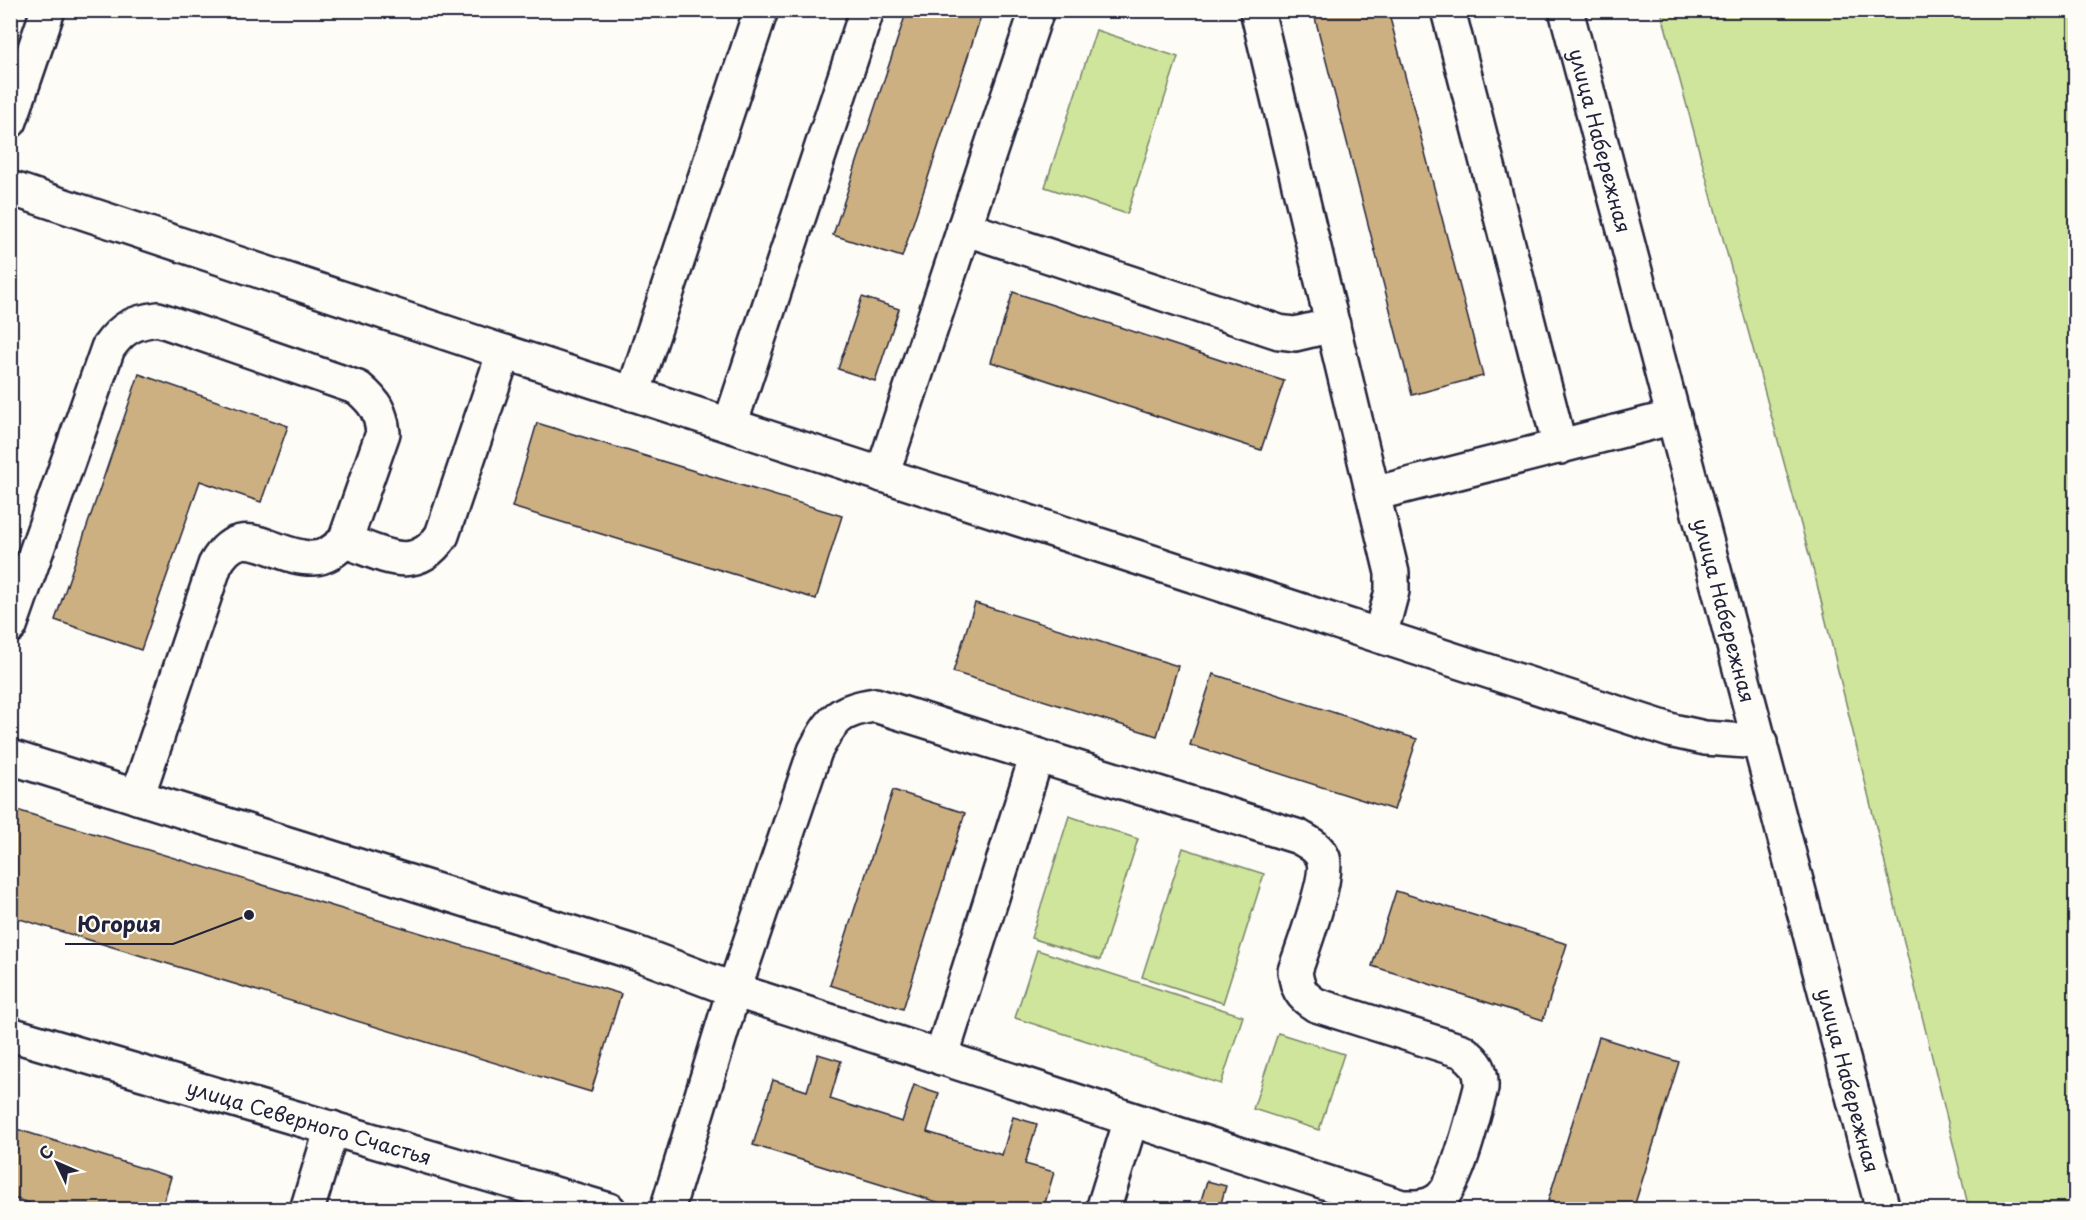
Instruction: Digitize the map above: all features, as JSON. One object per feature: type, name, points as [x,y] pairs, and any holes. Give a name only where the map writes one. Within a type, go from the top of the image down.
[{"type":"street","points":[[10,121],[48,10]]},
{"type":"street","points":[[633,394],[761,10]]},
{"type":"street","points":[[730,425],[867,10]]},
{"type":"street","points":[[882,475],[1037,10]]},
{"type":"street","points":[[1257,10],[1392,573],[1392,591],[1380,636]]},
{"type":"street","points":[[1448,10],[1560,447]]},
{"type":"street","name":"улица Набережная","points":[[1566,10],[1883,1209]]},
{"type":"street","points":[[10,188],[504,352],[1673,731],[1705,738],[1760,742]]},
{"type":"street","points":[[964,228],[1279,332],[1295,334],[1333,325]]},
{"type":"street","points":[[10,626],[108,348],[120,332],[135,321],[158,319],[358,388],[373,400],[381,416],[383,434],[345,541],[329,554],[314,558],[297,556],[248,541],[235,541],[223,550],[215,565],[137,797]]},
{"type":"street","points":[[345,541],[403,561],[416,558],[433,548],[441,535],[504,352]]},
{"type":"street","points":[[1373,494],[1674,417]]},
{"type":"street","points":[[10,757],[636,953],[734,990],[1402,1207],[1421,1208],[1439,1200],[1452,1182],[1481,1088],[1482,1075],[1476,1061],[1462,1051],[1316,1005],[1304,997],[1297,985],[1295,971],[1324,877],[1324,860],[1315,846],[1299,837],[875,705],[851,708],[828,726],[815,751],[734,990],[667,1209]]},
{"type":"street","points":[[941,1058],[1037,755]]},
{"type":"street","name":"улица Северного Счастья","points":[[10,1034],[609,1209]]},
{"type":"street","points":[[1103,1209],[1131,1120]]},
{"type":"street","points":[[307,1209],[332,1128]]},
{"type":"green space","points":[[1661,11],[2075,11],[2075,1209],[1969,1209],[1816,580]]},
{"type":"green space","points":[[1096,30],[1178,57],[1127,214],[1045,187]]},
{"type":"green space","points":[[1069,816],[1138,839],[1100,960],[1031,938]]},
{"type":"green space","points":[[1183,848],[1264,874],[1223,1003],[1142,977]]},
{"type":"green space","points":[[1037,950],[1243,1016],[1221,1084],[1015,1018]]},
{"type":"green space","points":[[1278,1033],[1344,1054],[1319,1130],[1253,1109]]},
{"type":"building","points":[[907,10],[983,10],[902,257],[833,235]]},
{"type":"building","points":[[1313,10],[1388,10],[1483,376],[1412,395]]},
{"type":"building","points":[[1013,292],[1284,381],[1261,450],[991,362]]},
{"type":"building","points":[[862,297],[899,309],[875,381],[838,369]]},
{"type":"building","points":[[139,374],[288,426],[261,502],[200,481],[141,650],[55,620]]},
{"type":"building","points":[[537,423],[842,516],[816,599],[512,507]]},
{"type":"building","points":[[975,603],[1178,666],[1157,736],[953,672]]},
{"type":"building","points":[[1213,674],[1417,739],[1394,810],[1190,745]]},
{"type":"building","points":[[893,790],[965,813],[903,1009],[830,985]]},
{"type":"building","points":[[10,808],[621,994],[591,1092],[10,916]]},
{"type":"building","points":[[1396,891],[1567,944],[1543,1020],[1372,966]]},
{"type":"building","points":[[1599,1037],[1679,1062],[1633,1210],[1575,1210],[1548,1201]]},
{"type":"building","points":[[818,1054],[841,1061],[830,1099],[902,1122],[914,1085],[939,1093],[927,1132],[1002,1155],[1013,1117],[1037,1124],[1025,1164],[1054,1172],[1043,1210],[963,1210],[753,1145],[773,1080],[807,1091]]},
{"type":"building","points":[[10,1127],[171,1177],[161,1210],[51,1210],[10,1197]]},
{"type":"building","points":[[1207,1181],[1226,1186],[1219,1210],[1198,1210]]},
{"type":"building","points":[[1155,1201],[1182,1210],[1153,1210]]},
{"type":"place","name":"Югория","points":[[249,915]]}]
